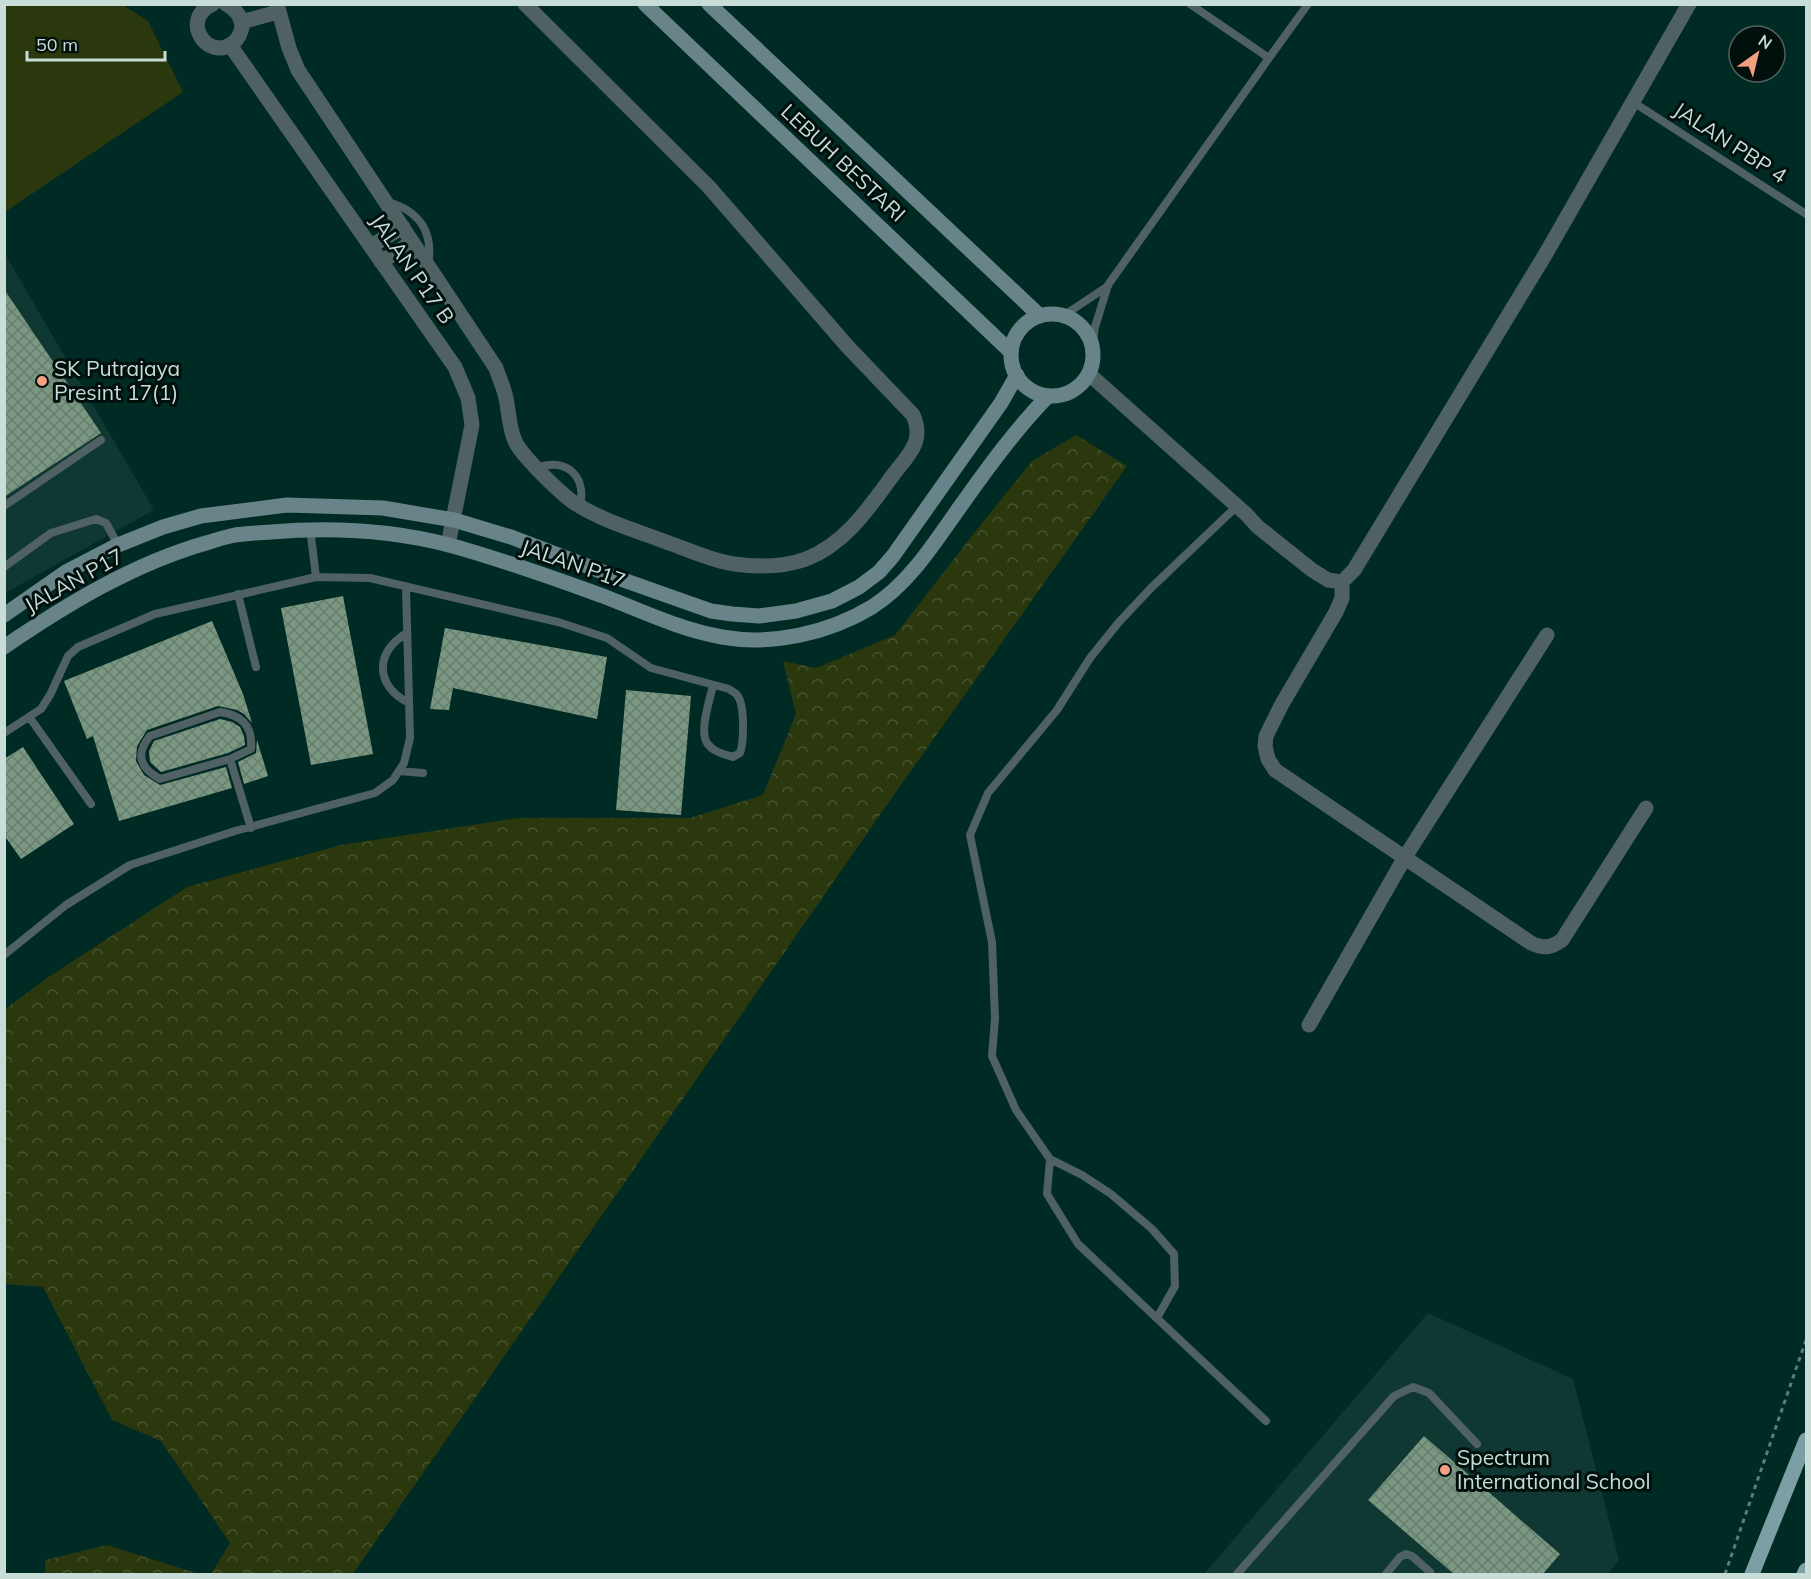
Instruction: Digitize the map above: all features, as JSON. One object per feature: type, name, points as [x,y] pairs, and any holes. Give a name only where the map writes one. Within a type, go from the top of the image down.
[{"type":"main road","points":[[1752,1575],[1806,1440]]},
{"type":"main road","points":[[1804,1575],[1806,1570]]},
{"type":"street","points":[[213,4],[202,11],[198,18],[198,33],[208,45],[223,48],[236,41],[240,35],[241,21],[234,9],[226,4]]},
{"type":"street","points":[[241,21],[277,8],[298,70],[496,368],[505,395],[515,442],[537,468],[568,498],[604,519],[734,564],[780,565],[824,550],[848,532],[866,512],[913,448],[918,432],[913,415],[848,347],[709,187],[525,4]]},
{"type":"street","name":"LEBUH BESTARI","points":[[645,4],[1011,352]]},
{"type":"street","name":"LEBUH BESTARI","points":[[709,4],[1040,316]]},
{"type":"street","points":[[1646,808],[1562,940],[1549,947],[1541,947],[1275,770],[1268,759],[1265,746],[1266,736],[1282,704],[1336,612],[1342,598],[1342,582],[1354,570],[1545,255],[1689,4]]},
{"type":"street","name":"JALAN P17 B","points":[[230,45],[455,367],[468,398],[472,425],[448,545]]},
{"type":"street","points":[[370,246],[403,226]]},
{"type":"street","points":[[381,262],[412,242]]},
{"type":"street","points":[[1052,315],[1063,316],[1079,325],[1090,340],[1093,358],[1089,374],[1084,381],[1070,392],[1048,396],[1024,385],[1013,368],[1011,352],[1016,336],[1026,324],[1040,316],[1052,315]]},
{"type":"street","points":[[1089,374],[1258,527],[1312,570],[1328,580],[1342,582]]},
{"type":"street","name":"JALAN P17","points":[[4,615],[66,572],[118,545],[163,527],[201,516],[287,505],[383,508],[454,520],[511,537],[711,611],[759,616],[796,611],[832,601],[859,587],[879,572],[893,556],[1001,403],[1017,375]]},
{"type":"street","name":"JALAN P17","points":[[4,647],[54,613],[130,571],[180,550],[235,535],[310,528],[391,534],[448,545],[555,579],[685,627],[722,638],[758,640],[789,637],[830,627],[873,606],[895,589],[918,565],[1002,448],[1048,396]]},
{"type":"street","points":[[1310,1025],[1405,857],[1547,635]]},
{"type":"lane","points":[[1190,4],[1269,58]]},
{"type":"lane","points":[[1092,349],[1095,327],[1108,285],[1308,4]]},
{"type":"lane","name":"JALAN PBP 4","points":[[1633,102],[1806,214]]},
{"type":"lane","points":[[387,202],[401,206],[423,225],[429,238],[431,253],[428,267]]},
{"type":"lane","points":[[1063,316],[1108,285]]},
{"type":"lane","points":[[4,506],[101,440]]},
{"type":"lane","points":[[537,468],[547,464],[558,464],[568,468],[576,475],[581,485],[580,506]]},
{"type":"lane","points":[[1158,1318],[1175,1287],[1174,1254],[1152,1229],[1111,1194],[1082,1175],[1050,1159],[1016,1110],[992,1056],[995,1018],[992,942],[970,835],[988,793],[1057,710],[1090,658],[1119,622],[1151,588],[1237,506]]},
{"type":"lane","points":[[4,567],[51,533],[96,519],[106,522],[118,545]]},
{"type":"lane","points":[[310,528],[316,578]]},
{"type":"lane","points":[[4,733],[41,709],[68,656],[78,647],[155,614],[316,578],[370,578],[558,622],[606,638],[651,668],[729,689],[737,694],[742,705],[742,746],[740,753],[733,757],[716,751],[708,744],[703,730],[712,685]]},
{"type":"lane","points":[[4,955],[66,905],[130,866],[236,831],[375,793],[393,780],[404,763],[410,738],[406,587]]},
{"type":"lane","points":[[238,594],[255,668]]},
{"type":"lane","points":[[407,633],[396,640],[388,650],[383,662],[388,687],[397,697],[409,703]]},
{"type":"lane","points":[[220,712],[230,713],[239,717],[247,725],[252,741],[251,749],[230,759],[160,779],[148,772],[141,758],[142,745],[150,736],[220,712]]},
{"type":"lane","points":[[30,718],[91,804]]},
{"type":"lane","points":[[230,759],[251,828]]},
{"type":"lane","points":[[399,771],[423,773]]},
{"type":"lane","points":[[1050,1159],[1047,1194],[1078,1244],[1266,1421]]},
{"type":"lane","points":[[1237,1575],[1394,1396],[1413,1387],[1429,1393],[1477,1444]]},
{"type":"lane","points":[[1386,1575],[1400,1557],[1406,1554],[1412,1556],[1430,1572]]},
{"type":"path","points":[[1725,1575],[1806,1340]]},
{"type":"shaded area","name":"SK Putrajaya Presint 17(1)","points":[[4,252],[154,510],[5,593],[4,593]]},
{"type":"shaded area","name":"Spectrum International School","points":[[1428,1313],[1573,1379],[1619,1560],[1608,1574],[1204,1574]]},
{"type":"green space","points":[[5,4],[123,5],[148,21],[183,92],[5,212]]},
{"type":"green space","points":[[1076,435],[1127,466],[886,806],[353,1574],[211,1574],[230,1543],[161,1441],[112,1420],[43,1287],[5,1284],[5,1009],[50,976],[187,887],[341,845],[519,818],[690,818],[763,795],[796,714],[783,661],[816,668],[895,635],[1032,461]]},
{"type":"green space","points":[[107,1545],[199,1574],[45,1574],[45,1560]]},
{"type":"building","points":[[4,289],[101,433],[4,497]]},
{"type":"building","points":[[343,596],[373,754],[311,765],[281,608]]},
{"type":"building","points":[[212,621],[243,694],[252,723],[237,710],[218,706],[147,730],[137,746],[136,761],[144,775],[160,785],[226,767],[232,788],[119,821],[93,736],[87,739],[64,681]]},
{"type":"building","points":[[445,628],[607,657],[597,719],[453,688],[449,710],[430,709]]},
{"type":"building","points":[[626,690],[691,696],[681,815],[616,810]]},
{"type":"building","points":[[220,719],[240,727],[245,745],[228,753],[161,772],[150,762],[149,751],[154,741]]},
{"type":"building","points":[[257,740],[268,776],[244,784],[238,762],[256,753]]},
{"type":"building","points":[[23,747],[74,824],[21,859],[4,835],[4,759]]},
{"type":"building","points":[[1424,1436],[1560,1554],[1542,1575],[1455,1575],[1368,1500]]},
{"type":"place","name":"SK Putrajaya Presint 17(1)","points":[[42,381]]},
{"type":"place","name":"Spectrum International School","points":[[1445,1470]]}]
